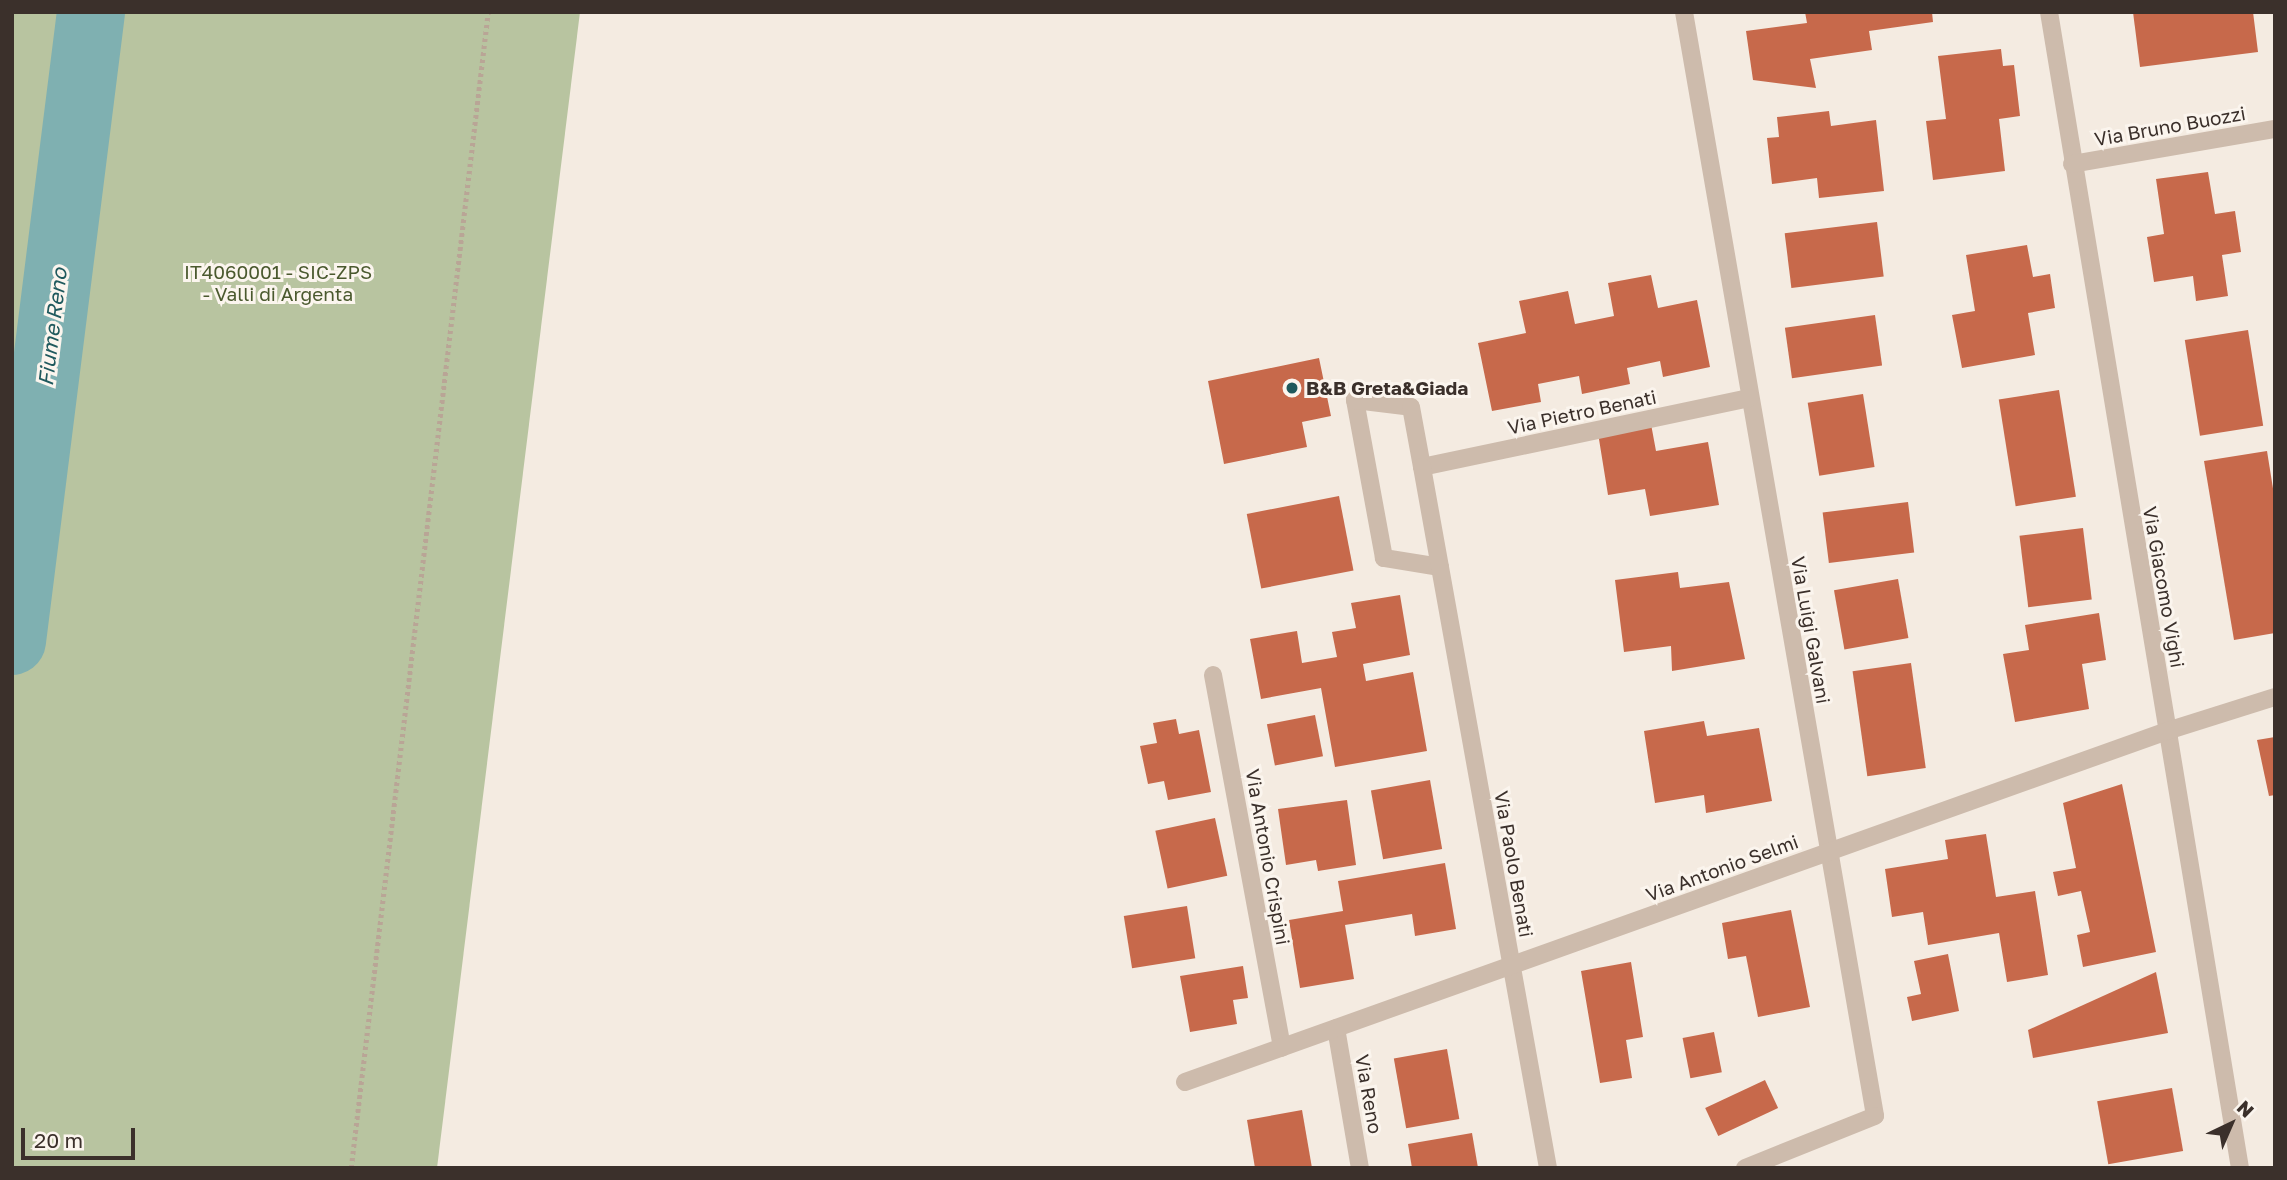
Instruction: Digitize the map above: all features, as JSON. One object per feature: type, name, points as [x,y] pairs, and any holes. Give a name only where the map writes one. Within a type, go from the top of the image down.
[{"type":"street","name":"Via Luigi Galvani","points":[[1684,12],[1875,1116],[1745,1168]]},
{"type":"street","name":"Via Giacomo Vighi","points":[[2049,12],[2240,1168]]},
{"type":"street","name":"Via Bruno Buozzi","points":[[2072,164],[2275,129]]},
{"type":"street","name":"Via Pietro Benati","points":[[1422,467],[1750,398]]},
{"type":"street","name":"Via Paolo Benati","points":[[1440,568],[1384,558],[1355,400],[1411,407],[1422,467],[1511,966],[1548,1168]]},
{"type":"street","name":"Via Antonio Crispini","points":[[1213,674],[1282,1048]]},
{"type":"street","name":"Via Antonio Selmi","points":[[1185,1082],[2167,731],[2275,697]]},
{"type":"street","name":"Via Reno","points":[[1336,1028],[1360,1168]]},
{"type":"path","points":[[351,1168],[488,12]]},
{"type":"green space","name":"IT4060001 - SIC-ZPS - Valli di Argenta","points":[[12,12],[580,12],[437,1168],[12,1168]]},
{"type":"building","points":[[1805,12],[1932,12],[1933,22],[1869,31],[1872,50],[1810,59],[1816,88],[1753,80],[1746,31],[1807,23]]},
{"type":"building","points":[[2133,12],[2253,12],[2258,52],[2140,67]]},
{"type":"building","points":[[2001,49],[2003,66],[2014,65],[2020,116],[1999,119],[2005,171],[1933,180],[1926,121],[1946,119],[1938,56]]},
{"type":"building","points":[[1829,111],[1831,126],[1876,120],[1884,191],[1819,198],[1817,178],[1772,184],[1767,138],[1779,137],[1777,117]]},
{"type":"building","points":[[2208,172],[2215,214],[2235,211],[2241,252],[2222,255],[2228,296],[2196,301],[2193,276],[2154,282],[2147,237],[2164,234],[2156,179]]},
{"type":"building","points":[[1877,222],[1884,277],[1791,288],[1785,233]]},
{"type":"building","points":[[2027,245],[2033,277],[2050,274],[2055,308],[2028,313],[2035,355],[1962,368],[1952,315],[1975,311],[1966,255]]},
{"type":"building","points":[[1651,275],[1658,308],[1697,300],[1710,367],[1663,377],[1660,361],[1627,368],[1630,384],[1582,394],[1579,376],[1538,384],[1541,402],[1492,411],[1478,343],[1526,333],[1519,301],[1568,291],[1575,324],[1614,316],[1608,283]]},
{"type":"building","points":[[1875,315],[1882,366],[1792,378],[1785,328]]},
{"type":"building","points":[[2248,330],[2263,426],[2200,436],[2185,340]]},
{"type":"building","points":[[1319,358],[1331,416],[1302,422],[1307,447],[1224,464],[1208,381]]},
{"type":"building","points":[[2059,390],[2076,497],[2016,506],[1999,400]]},
{"type":"building","points":[[1863,394],[1875,467],[1819,476],[1808,403]]},
{"type":"building","points":[[1651,424],[1656,451],[1708,442],[1719,505],[1650,516],[1645,489],[1608,495],[1598,433]]},
{"type":"building","points":[[2267,451],[2275,501],[2275,633],[2234,640],[2204,461]]},
{"type":"building","points":[[1339,496],[1354,571],[1261,589],[1247,514]]},
{"type":"building","points":[[1908,502],[1914,553],[1829,563],[1823,512]]},
{"type":"building","points":[[2083,528],[2092,599],[2028,607],[2019,536]]},
{"type":"building","points":[[1678,572],[1680,588],[1729,582],[1745,659],[1672,671],[1671,646],[1624,652],[1615,580]]},
{"type":"building","points":[[1898,579],[1908,638],[1844,649],[1834,590]]},
{"type":"building","points":[[1400,595],[1410,655],[1363,664],[1366,681],[1413,672],[1427,751],[1335,767],[1321,688],[1261,699],[1250,639],[1297,631],[1302,663],[1337,657],[1332,632],[1356,628],[1351,603]]},
{"type":"building","points":[[2099,613],[2106,660],[2082,664],[2089,709],[2015,722],[2003,654],[2029,650],[2025,625]]},
{"type":"building","points":[[1911,663],[1926,768],[1867,776],[1853,671]]},
{"type":"building","points":[[1315,715],[1323,756],[1275,766],[1267,724]]},
{"type":"building","points":[[1176,719],[1179,734],[1199,730],[1211,792],[1168,800],[1164,781],[1148,784],[1140,746],[1157,743],[1153,723]]},
{"type":"building","points":[[1704,721],[1707,736],[1759,728],[1772,801],[1706,813],[1704,795],[1655,803],[1644,731]]},
{"type":"building","points":[[2275,737],[2275,795],[2269,796],[2257,740]]},
{"type":"building","points":[[1430,780],[1442,849],[1383,859],[1371,790]]},
{"type":"building","points":[[2122,784],[2156,952],[2083,967],[2077,935],[2090,932],[2081,891],[2058,896],[2053,872],[2076,868],[2063,803]]},
{"type":"building","points":[[1347,800],[1356,865],[1318,871],[1316,860],[1286,865],[1278,809]]},
{"type":"building","points":[[1215,818],[1227,876],[1168,888],[1155,831]]},
{"type":"building","points":[[1986,834],[1996,897],[2035,891],[2048,975],[2007,982],[1999,933],[1928,945],[1923,912],[1892,917],[1885,869],[1948,859],[1945,840]]},
{"type":"building","points":[[1445,863],[1456,929],[1415,936],[1412,914],[1345,925],[1354,979],[1300,988],[1289,920],[1343,911],[1338,881]]},
{"type":"building","points":[[1187,906],[1195,958],[1132,968],[1124,916]]},
{"type":"building","points":[[1791,910],[1810,1007],[1758,1017],[1746,956],[1728,959],[1722,923]]},
{"type":"building","points":[[1948,954],[1959,1011],[1912,1021],[1907,997],[1921,994],[1914,961]]},
{"type":"building","points":[[1631,962],[1643,1037],[1626,1040],[1632,1078],[1600,1083],[1581,971]]},
{"type":"building","points":[[1243,966],[1248,998],[1233,1000],[1237,1024],[1190,1032],[1180,976]]},
{"type":"building","points":[[2156,972],[2168,1033],[2033,1058],[2028,1030]]},
{"type":"building","points":[[1714,1032],[1722,1072],[1690,1078],[1683,1038]]},
{"type":"building","points":[[1447,1049],[1459,1119],[1406,1128],[1394,1058]]},
{"type":"building","points":[[1765,1080],[1778,1108],[1718,1136],[1705,1108]]},
{"type":"building","points":[[2172,1088],[2183,1151],[2108,1164],[2097,1101]]},
{"type":"building","points":[[1302,1110],[1312,1168],[1255,1168],[1247,1120]]},
{"type":"building","points":[[1472,1133],[1478,1168],[1412,1168],[1408,1144]]},
{"type":"waterway","name":"Fiume Reno","points":[[12,641],[91,12]]},
{"type":"place","name":"B&B Greta&Giada","points":[[1292,388]]}]
